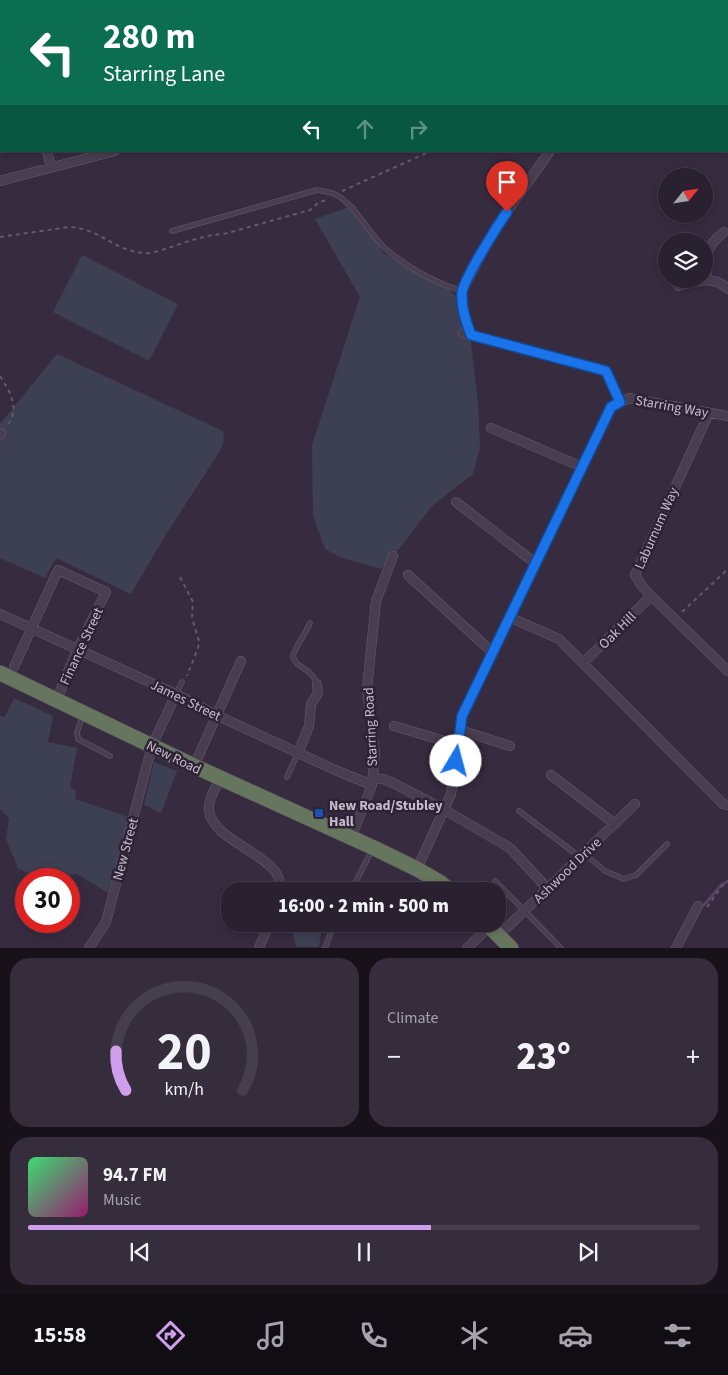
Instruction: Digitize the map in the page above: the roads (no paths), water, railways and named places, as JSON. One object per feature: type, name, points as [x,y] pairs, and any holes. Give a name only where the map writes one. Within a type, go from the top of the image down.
[{"type":"highway","name":"New Road","points":[[0,672],[56,701],[220,779],[374,848],[440,882]]},
{"type":"highway","points":[[496,932],[511,948]]},
{"type":"street","points":[[47,152],[51,168]]},
{"type":"street","points":[[0,181],[112,152]]},
{"type":"street","points":[[549,152],[496,227],[462,291],[467,334],[606,371],[620,402]]},
{"type":"street","points":[[713,242],[724,232]]},
{"type":"street","points":[[713,281],[721,282],[728,289]]},
{"type":"street","name":"Starring Way","points":[[417,869],[451,794],[462,716],[611,407],[629,398],[728,416]]},
{"type":"street","name":"Laburnum Way","points":[[709,413],[635,575],[651,596],[728,671]]},
{"type":"street","points":[[491,428],[582,467]]},
{"type":"street","points":[[456,502],[535,563]]},
{"type":"street","name":"Starring Road","points":[[350,838],[372,781],[374,753],[367,689],[376,601],[393,556]]},
{"type":"street","name":"Finance Street","points":[[32,629],[58,570],[106,592],[77,650],[56,701]]},
{"type":"street","points":[[408,575],[492,652]]},
{"type":"street","name":"Oak Hill","points":[[583,663],[651,596]]},
{"type":"street","name":"James Street","points":[[0,614],[176,694],[298,753],[372,781],[383,779],[393,783],[445,810],[510,848],[547,888]]},
{"type":"street","points":[[509,617],[558,639],[723,804],[728,805]]},
{"type":"street","points":[[14,667],[32,629]]},
{"type":"street","points":[[194,766],[241,661]]},
{"type":"street","points":[[298,753],[309,726],[311,704],[318,693],[317,684]]},
{"type":"street","name":"New Street","points":[[89,948],[106,922],[152,746],[176,694]]},
{"type":"street","points":[[394,726],[458,745]]},
{"type":"street","points":[[460,730],[510,746]]},
{"type":"street","points":[[551,775],[615,824]]},
{"type":"street","points":[[220,779],[208,810],[212,820],[223,833],[267,863],[276,872],[280,882]]},
{"type":"street","name":"Ashwood Drive","points":[[506,921],[525,911],[635,804]]},
{"type":"street","points":[[676,948],[698,906]]},
{"type":"street","points":[[260,948],[266,932]]},
{"type":"street","name":"Ashwood Drive","points":[[467,948],[487,932]]},
{"type":"lane","points":[[172,231],[317,190],[337,196],[348,204],[378,241],[398,259],[448,287],[462,291]]},
{"type":"lane","points":[[310,623],[293,656],[297,664],[312,673],[317,684]]},
{"type":"lane","points":[[176,694],[182,682]]},
{"type":"lane","points":[[83,713],[77,732],[78,739],[110,756]]},
{"type":"lane","points":[[288,777],[298,753]]},
{"type":"lane","points":[[519,811],[604,871],[624,879],[636,875],[667,844]]},
{"type":"lane","points":[[355,882],[374,848]]},
{"type":"lane","points":[[495,881],[560,948]]},
{"type":"lane","points":[[325,948],[331,932]]},
{"type":"waterway","points":[[704,905],[721,885],[728,881]]},
{"type":"place","name":"New Road/Stubley Hall","points":[[319,813]]}]
